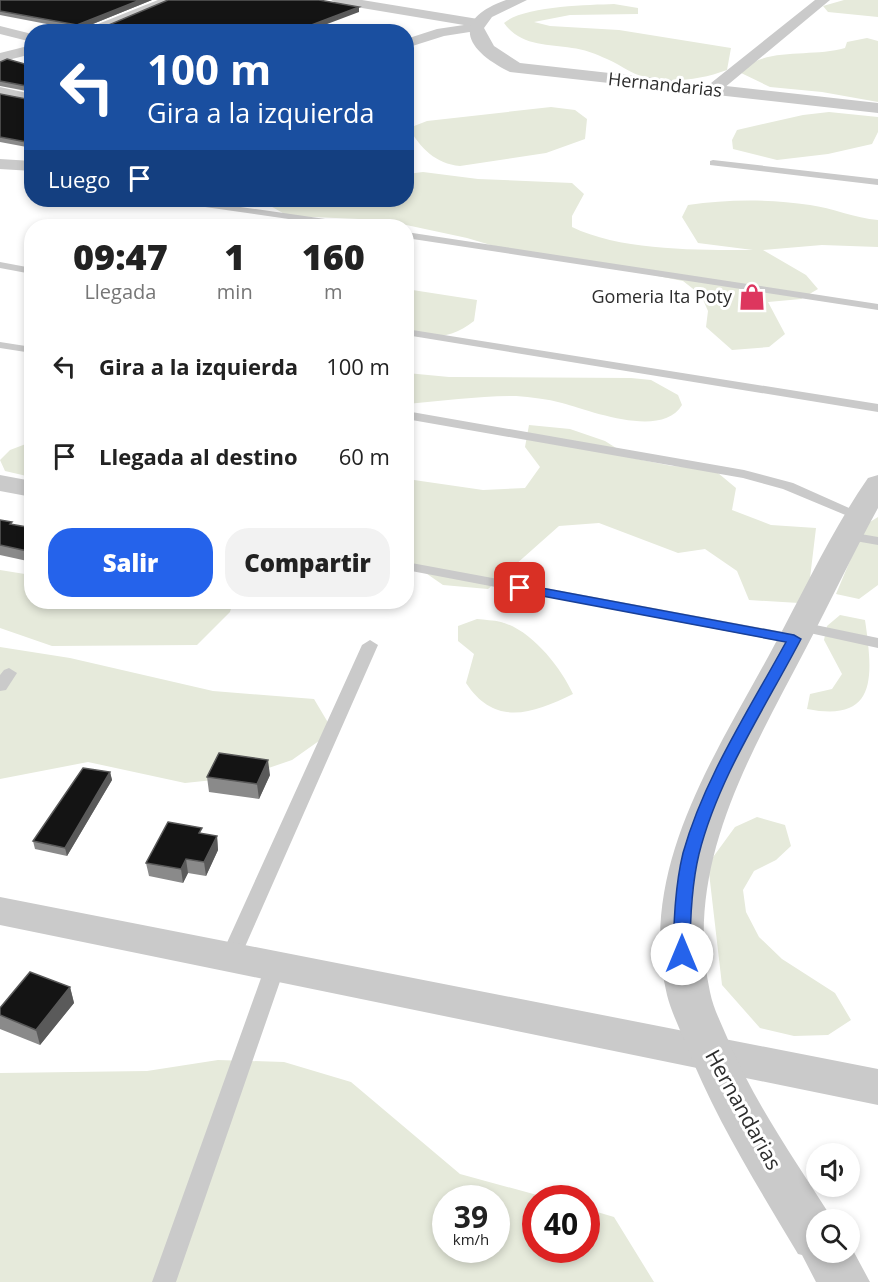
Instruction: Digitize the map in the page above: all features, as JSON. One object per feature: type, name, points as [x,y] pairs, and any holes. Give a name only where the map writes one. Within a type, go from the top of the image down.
[{"type":"street","points":[[106,24],[170,0]]},
{"type":"street","points":[[338,0],[477,25]]},
{"type":"street","points":[[414,41],[442,32],[477,25],[495,11],[520,0]]},
{"type":"street","points":[[712,90],[823,0]]},
{"type":"street","name":"Hernandarias","points":[[477,25],[479,38],[499,60],[516,68],[878,108]]},
{"type":"street","points":[[0,30],[24,36]]},
{"type":"street","points":[[0,58],[24,51]]},
{"type":"street","points":[[0,92],[24,97]]},
{"type":"street","points":[[0,165],[24,166]]},
{"type":"street","points":[[0,483],[24,488]]},
{"type":"street","name":"Hernandarias","points":[[806,1220],[731,1096],[711,1055],[688,994],[682,954],[682,914],[691,854],[713,792],[797,633],[866,519]]},
{"type":"street","points":[[0,911],[878,1087]]},
{"type":"street","points":[[833,1263],[844,1282]]},
{"type":"lane","points":[[713,163],[878,182]]},
{"type":"lane","points":[[224,207],[306,219]]},
{"type":"lane","points":[[414,236],[878,307]]},
{"type":"lane","points":[[0,266],[24,270]]},
{"type":"lane","points":[[414,333],[878,408]]},
{"type":"lane","points":[[0,345],[24,349]]},
{"type":"lane","points":[[414,417],[744,474],[788,486],[866,519]]},
{"type":"lane","points":[[414,567],[797,633],[878,643]]},
{"type":"lane","points":[[230,958],[370,645]]},
{"type":"lane","points":[[164,1282],[275,967]]},
{"type":"shaded area","points":[[844,0],[878,0],[878,17],[828,12],[823,6]]},
{"type":"shaded area","points":[[614,4],[638,8],[638,14],[570,15],[534,22],[550,26],[619,30],[731,48],[727,70],[691,79],[647,78],[590,52],[526,40],[510,31],[504,23],[513,17],[540,10]]},
{"type":"shaded area","points":[[867,38],[878,41],[878,102],[822,92],[770,87],[739,72],[762,59],[789,54],[832,51],[845,48],[847,42]]},
{"type":"shaded area","points":[[551,107],[575,110],[587,119],[585,139],[546,153],[460,166],[451,165],[436,158],[418,142],[414,136],[414,126],[427,121]]},
{"type":"shaded area","points":[[829,112],[878,117],[878,132],[872,144],[828,154],[777,160],[733,149],[732,140],[737,130],[803,115]]},
{"type":"shaded area","points":[[423,172],[478,179],[572,183],[584,194],[572,216],[572,227],[613,241],[636,245],[660,248],[753,250],[698,243],[682,217],[688,205],[749,200],[810,205],[878,220],[878,247],[822,245],[763,250],[806,275],[818,289],[801,299],[768,302],[785,334],[769,347],[732,350],[706,327],[708,311],[701,295],[683,281],[586,262],[524,255],[467,238],[414,227],[414,219],[288,216],[272,207],[414,207],[414,173]]},
{"type":"shaded area","points":[[414,290],[477,300],[474,321],[466,327],[442,336],[414,336]]},
{"type":"shaded area","points":[[414,374],[449,377],[651,380],[678,395],[682,405],[672,415],[659,420],[643,421],[607,416],[551,400],[516,396],[414,403]]},
{"type":"shaded area","points":[[529,425],[570,429],[605,441],[632,458],[672,466],[712,468],[736,488],[732,510],[771,525],[816,528],[810,578],[799,603],[749,600],[737,571],[705,549],[678,553],[599,523],[559,526],[488,589],[443,585],[414,565],[414,480],[483,490],[525,488],[540,467],[525,447]]},
{"type":"shaded area","points":[[24,445],[24,475],[5,471],[0,460],[10,450]]},
{"type":"shaded area","points":[[878,517],[878,585],[859,599],[836,594],[865,525]]},
{"type":"shaded area","points":[[0,570],[24,574],[24,609],[231,609],[197,645],[52,646],[0,628]]},
{"type":"shaded area","points":[[840,615],[865,620],[869,660],[866,691],[859,702],[847,709],[830,711],[807,709],[810,694],[832,689],[842,674],[824,640],[827,626]]},
{"type":"shaded area","points":[[477,619],[512,626],[534,641],[552,661],[573,694],[543,707],[515,713],[489,706],[477,697],[466,683],[474,654],[458,641],[458,626]]},
{"type":"shaded area","points":[[0,647],[70,658],[213,691],[314,699],[333,731],[292,760],[242,777],[185,783],[88,762],[0,779]]},
{"type":"shaded area","points":[[757,817],[785,825],[791,846],[776,860],[754,871],[743,890],[746,912],[759,937],[782,959],[835,993],[851,1020],[828,1035],[794,1036],[760,1028],[722,985],[708,864],[735,827]]},
{"type":"shaded area","points":[[218,1060],[284,1062],[351,1082],[460,1174],[500,1185],[432,1185],[432,1263],[510,1263],[510,1188],[522,1191],[522,1263],[600,1263],[600,1213],[614,1217],[654,1282],[0,1282],[0,1073],[147,1071]]},
{"type":"building","points":[[0,0],[140,0],[80,24],[0,11]]},
{"type":"building","points":[[168,0],[319,0],[359,7],[314,24],[111,24]]},
{"type":"building","points":[[7,59],[24,64],[24,86],[0,81],[0,62]]},
{"type":"building","points":[[0,94],[24,98],[24,142],[0,137]]},
{"type":"building","points":[[0,520],[24,527],[24,550],[0,545]]},
{"type":"building","points":[[219,753],[268,760],[257,784],[207,777]]},
{"type":"building","points":[[83,768],[110,772],[65,848],[33,841]]},
{"type":"building","points":[[168,822],[202,828],[199,833],[217,836],[204,862],[186,859],[181,869],[146,863]]},
{"type":"building","points":[[30,972],[70,987],[36,1030],[0,1015],[0,1008]]},
{"type":"place","name":"Gomeria Ita Poty","points":[[752,297]]},
{"type":"route","points":[[520,588],[794,639],[713,792],[691,854],[682,914],[682,954]]}]
